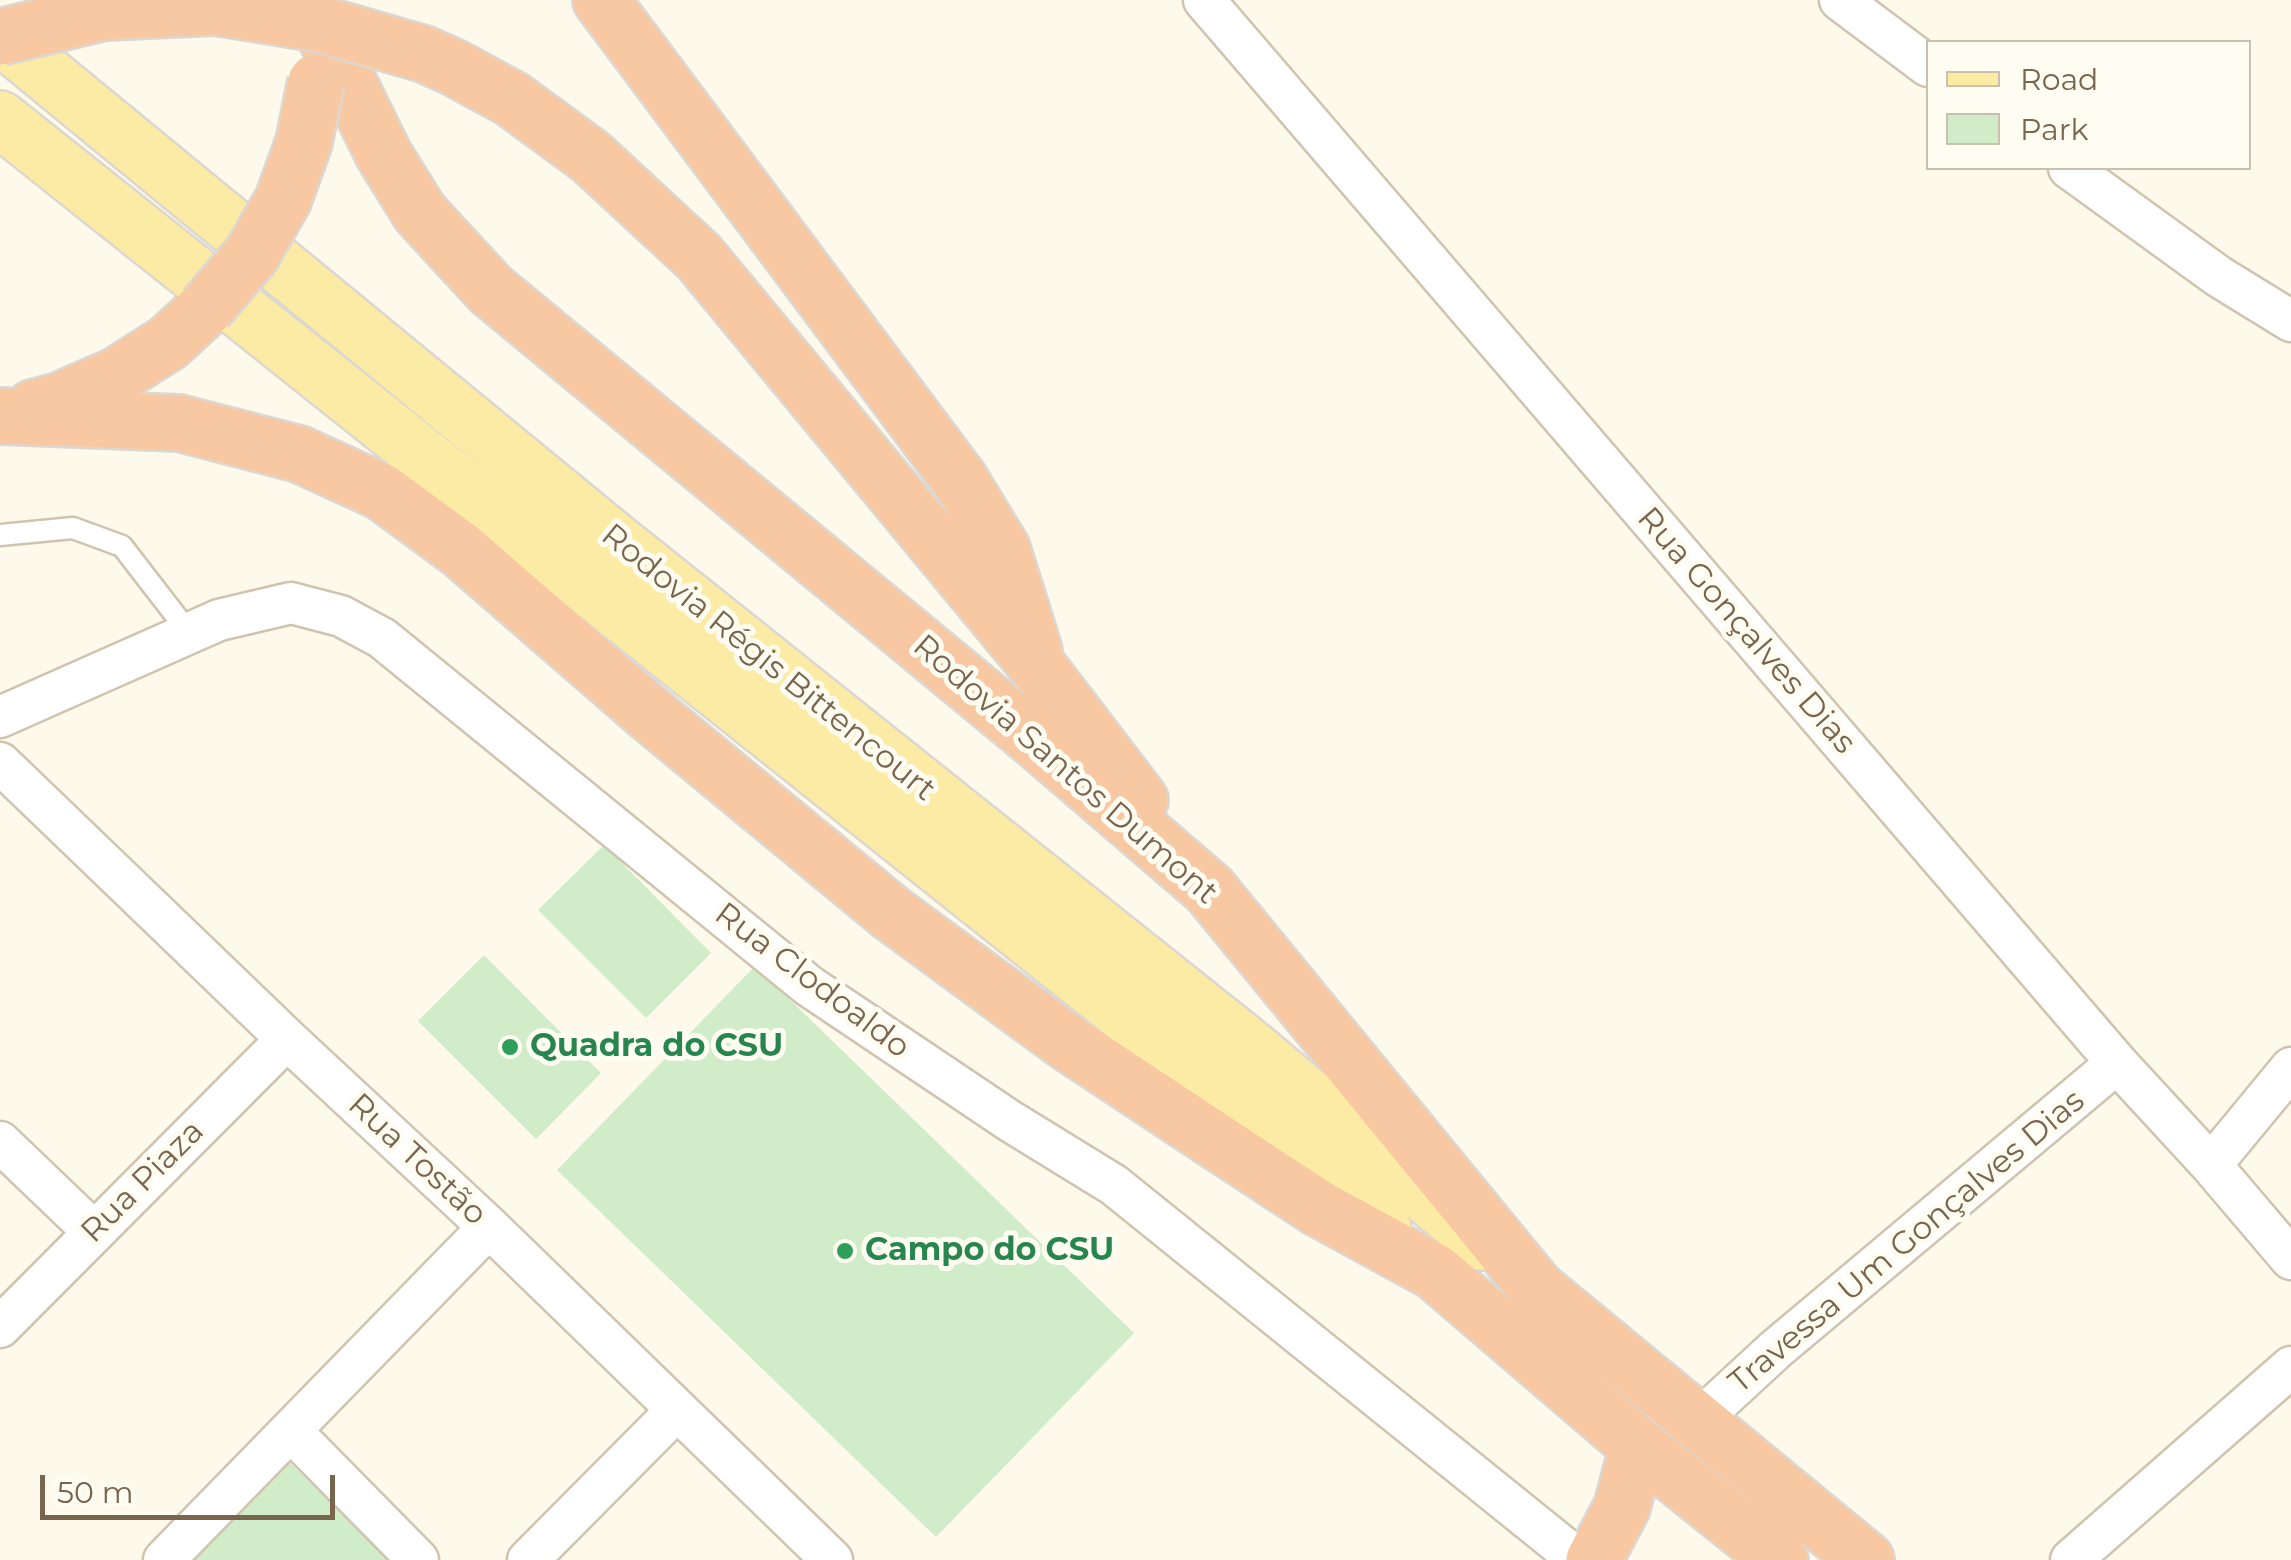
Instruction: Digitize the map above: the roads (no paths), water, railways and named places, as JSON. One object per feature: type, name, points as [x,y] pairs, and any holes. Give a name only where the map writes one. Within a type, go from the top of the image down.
[{"type":"highway","points":[[602,0],[960,480],[1002,548],[1038,668]]},
{"type":"highway","points":[[0,36],[104,12],[215,6],[320,24],[424,54],[512,99],[591,157],[699,258],[1038,668],[1209,889]]},
{"type":"highway","points":[[0,416],[60,401],[116,376],[168,343],[206,308],[252,254],[288,185],[304,142],[316,82],[317,10]]},
{"type":"highway","name":"Rodovia Santos Dumont","points":[[317,10],[384,156],[420,213],[492,290],[1209,889],[1536,1288],[1866,1560]]},
{"type":"highway","points":[[0,416],[179,423],[299,454],[382,492],[461,550],[650,714],[891,912],[1068,1043],[1219,1144],[1318,1208],[1435,1272],[1638,1446],[1780,1560]]},
{"type":"highway","points":[[1594,1560],[1622,1508],[1638,1446]]},
{"type":"main road","name":"Rodovia Régis Bittencourt","points":[[0,36],[610,537],[1252,1049],[1536,1288]]},
{"type":"main road","name":"Rodovia Régis Bittencourt","points":[[0,119],[1201,1076],[1435,1272]]},
{"type":"street","name":"Rua Gonçalves Dias","points":[[1204,0],[2117,1063],[2212,1165],[2291,1260]]},
{"type":"street","points":[[1851,4],[1926,64]]},
{"type":"street","points":[[2072,170],[2218,276],[2291,321]]},
{"type":"street","name":"Rua Clodoaldo","points":[[0,717],[218,620],[291,603],[341,616],[382,638],[809,986],[1010,1121],[1114,1184],[1579,1560]]},
{"type":"street","name":"Rua Tostão","points":[[0,763],[489,1227],[832,1560]]},
{"type":"street","name":"Rua Piaza","points":[[0,1327],[287,1039]]},
{"type":"street","name":"Travessa Um Gonçalves Dias","points":[[1698,1421],[1776,1349],[2117,1063]]},
{"type":"street","points":[[2212,1165],[2291,1068]]},
{"type":"street","points":[[0,1142],[93,1231]]},
{"type":"street","points":[[164,1560],[489,1227]]},
{"type":"street","points":[[2071,1560],[2291,1367]]},
{"type":"street","points":[[528,1560],[676,1410]]},
{"type":"street","points":[[291,1431],[418,1560]]},
{"type":"lane","points":[[0,535],[72,528],[122,546],[190,634]]},
{"type":"place","name":"Quadra do CSU","points":[[510,1047]]},
{"type":"place","name":"Campo do CSU","points":[[845,1251]]}]
